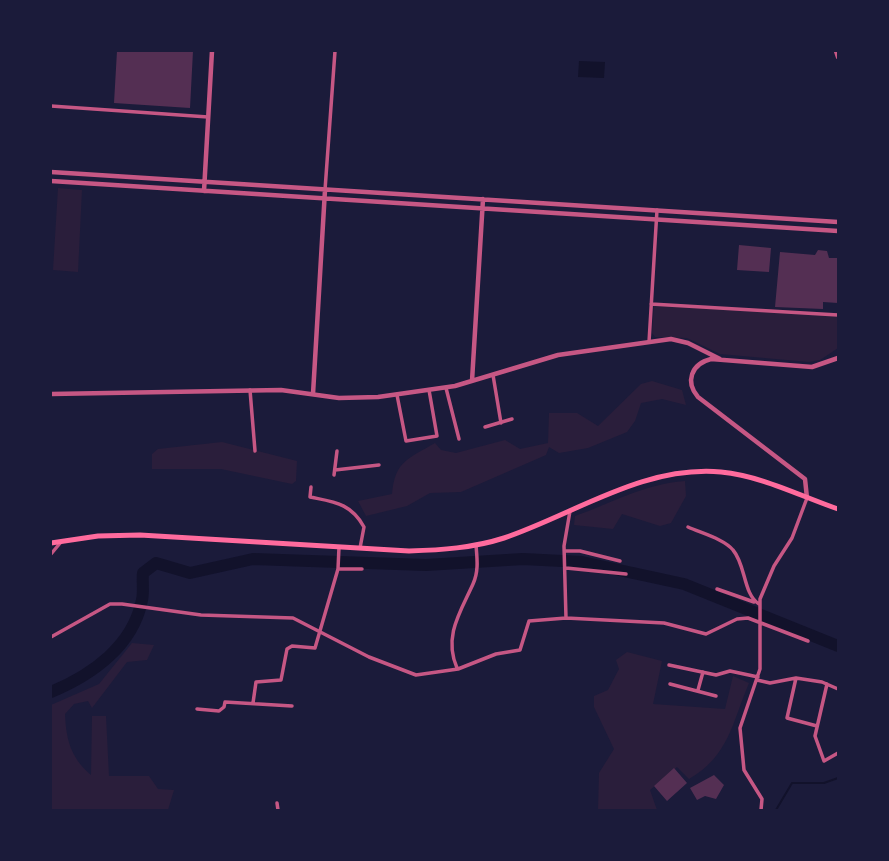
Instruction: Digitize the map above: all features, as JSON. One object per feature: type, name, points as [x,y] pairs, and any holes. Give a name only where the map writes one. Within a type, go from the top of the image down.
[{"type":"main road","points":[[51,543],[125,534],[435,551],[476,545],[517,533],[638,483],[691,472],[750,477],[838,509]]},
{"type":"street","points":[[204,191],[212,51]]},
{"type":"street","points":[[313,394],[335,51]]},
{"type":"street","points":[[51,106],[208,117]]},
{"type":"street","points":[[51,172],[838,222]]},
{"type":"street","points":[[51,181],[838,231]]},
{"type":"street","points":[[472,381],[483,199]]},
{"type":"street","points":[[649,342],[657,210]]},
{"type":"street","points":[[651,304],[838,315]]},
{"type":"street","points":[[51,394],[250,390],[340,398],[397,395],[446,388],[558,355],[649,342],[682,341],[720,359]]},
{"type":"street","points":[[758,605],[774,566],[792,538],[807,498],[807,485],[804,478],[694,393],[691,380],[695,367],[706,360],[720,359],[811,367],[836,360],[838,367]]},
{"type":"street","points":[[493,375],[501,423]]},
{"type":"street","points":[[446,388],[459,439]]},
{"type":"street","points":[[250,390],[255,451]]},
{"type":"street","points":[[397,395],[406,441],[437,436],[429,390]]},
{"type":"street","points":[[485,428],[512,419]]},
{"type":"street","points":[[334,475],[337,451]]},
{"type":"street","points":[[335,470],[379,465]]},
{"type":"street","points":[[311,487],[310,497],[344,503],[355,513],[364,527],[360,548]]},
{"type":"street","points":[[566,618],[564,553],[570,511]]},
{"type":"street","points":[[688,527],[732,548],[744,569],[758,605],[761,620],[758,678],[740,732],[743,766],[762,799],[761,810]]},
{"type":"street","points":[[51,554],[62,541]]},
{"type":"street","points":[[458,669],[455,663],[454,624],[474,583],[478,567],[476,545]]},
{"type":"street","points":[[253,703],[256,682],[281,680],[285,652],[292,646],[315,648],[338,568],[340,547]]},
{"type":"street","points":[[564,553],[580,551],[620,561]]},
{"type":"street","points":[[566,567],[625,575]]},
{"type":"street","points":[[338,568],[362,569]]},
{"type":"street","points":[[717,589],[758,605]]},
{"type":"street","points":[[51,637],[110,604],[159,607],[228,617],[288,617],[369,657],[413,674],[458,669],[496,654],[520,650],[529,621],[566,618],[664,623],[706,634],[737,619],[761,620],[808,641]]},
{"type":"street","points":[[669,665],[716,674],[730,671],[770,683],[796,678],[838,689]]},
{"type":"street","points":[[698,691],[703,672]]},
{"type":"street","points":[[796,678],[787,718],[817,726]]},
{"type":"street","points":[[670,684],[716,696]]},
{"type":"street","points":[[827,684],[815,736],[824,761],[838,753]]},
{"type":"street","points":[[197,709],[219,710],[225,707],[225,702],[292,706]]},
{"type":"street","points":[[277,803],[278,810]]},
{"type":"shaded area","points":[[579,61],[605,62],[604,78],[578,77]]},
{"type":"shaded area","points":[[58,188],[82,190],[78,272],[53,270]]},
{"type":"shaded area","points":[[654,304],[838,315],[838,348],[820,360],[809,362],[720,354],[687,338],[655,337],[652,333]]},
{"type":"shaded area","points":[[652,381],[682,390],[686,405],[662,399],[641,403],[635,421],[627,432],[588,448],[559,453],[549,447],[546,455],[461,492],[430,493],[407,506],[366,516],[358,501],[392,494],[396,474],[404,462],[435,443],[441,450],[456,453],[505,440],[520,449],[548,443],[549,413],[577,413],[598,426],[641,384]]},
{"type":"shaded area","points":[[222,442],[297,461],[296,481],[292,484],[221,469],[152,469],[152,454],[158,449]]},
{"type":"shaded area","points":[[685,481],[686,496],[671,523],[660,526],[622,514],[613,529],[574,525],[575,516],[656,486]]},
{"type":"shaded area","points":[[132,643],[154,645],[147,660],[127,662],[92,708],[88,701],[74,704],[65,714],[68,740],[74,755],[91,775],[92,716],[106,716],[109,776],[149,776],[158,789],[174,790],[168,810],[51,810],[51,705],[99,684]]},
{"type":"shaded area","points":[[627,652],[662,661],[653,704],[725,709],[733,676],[749,683],[728,737],[713,760],[689,779],[677,767],[650,790],[657,810],[598,810],[599,773],[614,749],[594,707],[594,696],[608,690],[619,669],[616,660]]},
{"type":"building","points":[[117,51],[193,51],[190,108],[114,103]]},
{"type":"building","points":[[739,245],[771,248],[769,272],[737,270]]},
{"type":"building","points":[[818,250],[827,251],[829,258],[838,258],[838,303],[823,302],[823,309],[775,307],[780,252],[815,255]]},
{"type":"building","points":[[674,768],[687,783],[667,801],[654,786]]},
{"type":"building","points":[[714,775],[724,785],[716,799],[705,796],[697,800],[690,788]]},
{"type":"waterway","points":[[51,692],[95,668],[120,645],[137,616],[143,597],[143,573],[156,563],[190,573],[253,559],[426,565],[523,559],[582,562],[684,584],[838,646]]},
{"type":"waterway","points":[[776,810],[792,783],[824,783],[838,778]]}]
